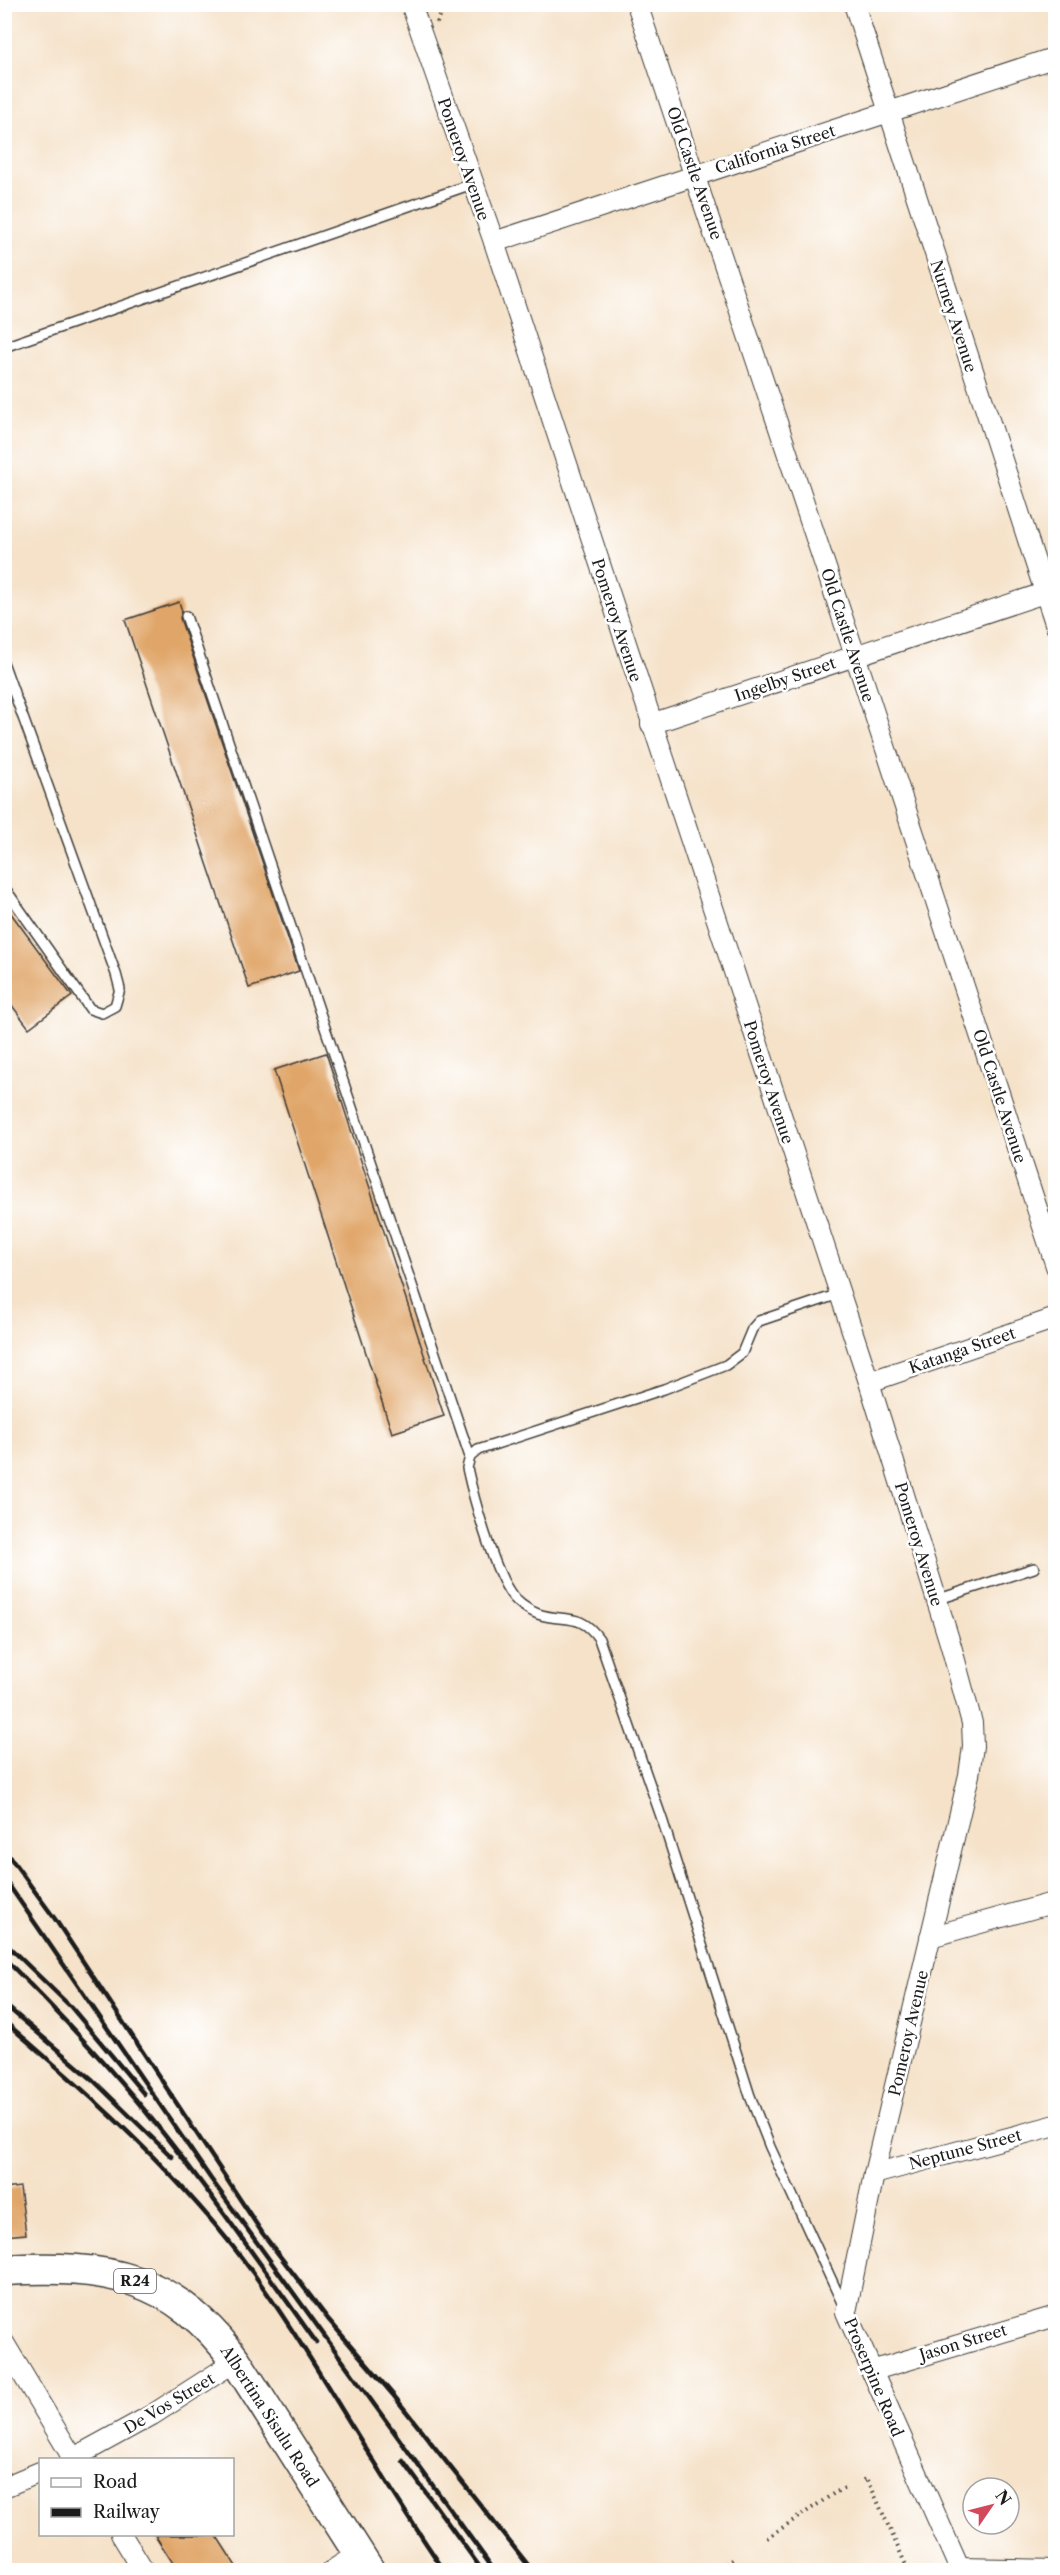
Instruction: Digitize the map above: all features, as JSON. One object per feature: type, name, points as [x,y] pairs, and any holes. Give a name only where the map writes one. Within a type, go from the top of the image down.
[{"type":"main road","name":"Albertina Sisulu Road","points":[[4,2270],[100,2271],[130,2278],[165,2293],[185,2306],[220,2339],[236,2361],[363,2562]]},
{"type":"street","name":"Pomeroy Avenue","points":[[411,4],[494,242],[868,1382],[972,1723],[973,1746],[958,1824],[874,2174]]},
{"type":"street","name":"Old Castle Avenue","points":[[638,4],[1056,1266]]},
{"type":"street","name":"Nurney Avenue","points":[[854,4],[1049,591],[1056,626]]},
{"type":"street","name":"California Street","points":[[494,242],[1056,57]]},
{"type":"street","name":"Ingelby Street","points":[[651,724],[1049,591]]},
{"type":"street","name":"Katanga Street","points":[[868,1382],[1056,1318]]},
{"type":"street","points":[[930,1937],[1056,1902]]},
{"type":"street","name":"Neptune Street","points":[[874,2174],[1056,2125]]},
{"type":"street","name":"Proserpine Road","points":[[874,2174],[846,2312],[959,2569]]},
{"type":"street","name":"Jason Street","points":[[871,2371],[1037,2319],[1056,2316]]},
{"type":"street","points":[[7,2354],[71,2458]]},
{"type":"street","name":"De Vos Street","points":[[74,2458],[152,2415],[236,2361]]},
{"type":"street","points":[[4,2487],[39,2472]]},
{"type":"street","points":[[121,2536],[143,2571]]},
{"type":"street","points":[[333,2571],[363,2562]]},
{"type":"street","points":[[959,2569],[1056,2570]]},
{"type":"lane","points":[[4,347],[472,184]]},
{"type":"lane","points":[[186,616],[470,1457]]},
{"type":"lane","points":[[4,665],[116,975],[120,989],[115,1006],[102,1013],[90,1009],[4,887]]},
{"type":"lane","points":[[839,1294],[759,1321],[752,1329],[742,1353],[726,1365],[664,1389],[478,1450],[470,1457],[467,1468],[500,1574],[510,1592],[518,1602],[538,1614],[575,1619],[586,1624],[599,1639],[663,1822],[750,2096],[774,2157],[846,2312]]},
{"type":"lane","points":[[936,1600],[1034,1568]]},
{"type":"path","points":[[864,2480],[867,2478],[908,2571]]},
{"type":"path","points":[[767,2538],[836,2492],[848,2487]]},
{"type":"path","points":[[717,2571],[734,2559]]},
{"type":"building","points":[[179,602],[182,611],[180,618],[299,971],[249,988],[125,620]]},
{"type":"building","points":[[4,904],[72,996],[29,1028],[4,995]]},
{"type":"building","points":[[326,1053],[444,1416],[392,1433],[274,1070]]},
{"type":"building","points":[[20,2187],[26,2234],[4,2236],[4,2189]]},
{"type":"building","points":[[156,2536],[217,2536],[239,2571],[178,2571]]},
{"type":"railway","points":[[4,1849],[55,1919],[263,2234],[328,2319],[394,2396],[532,2570]]},
{"type":"railway","points":[[4,1878],[211,2179],[494,2570]]},
{"type":"railway","points":[[4,1942],[71,2007],[144,2094]]},
{"type":"railway","points":[[4,1958],[89,2046],[161,2130],[316,2342]]},
{"type":"railway","points":[[4,2004],[93,2080],[172,2157]]},
{"type":"railway","points":[[4,2021],[136,2140],[167,2171],[226,2238],[278,2309],[444,2570]]},
{"type":"railway","points":[[403,2461],[482,2570]]}]
